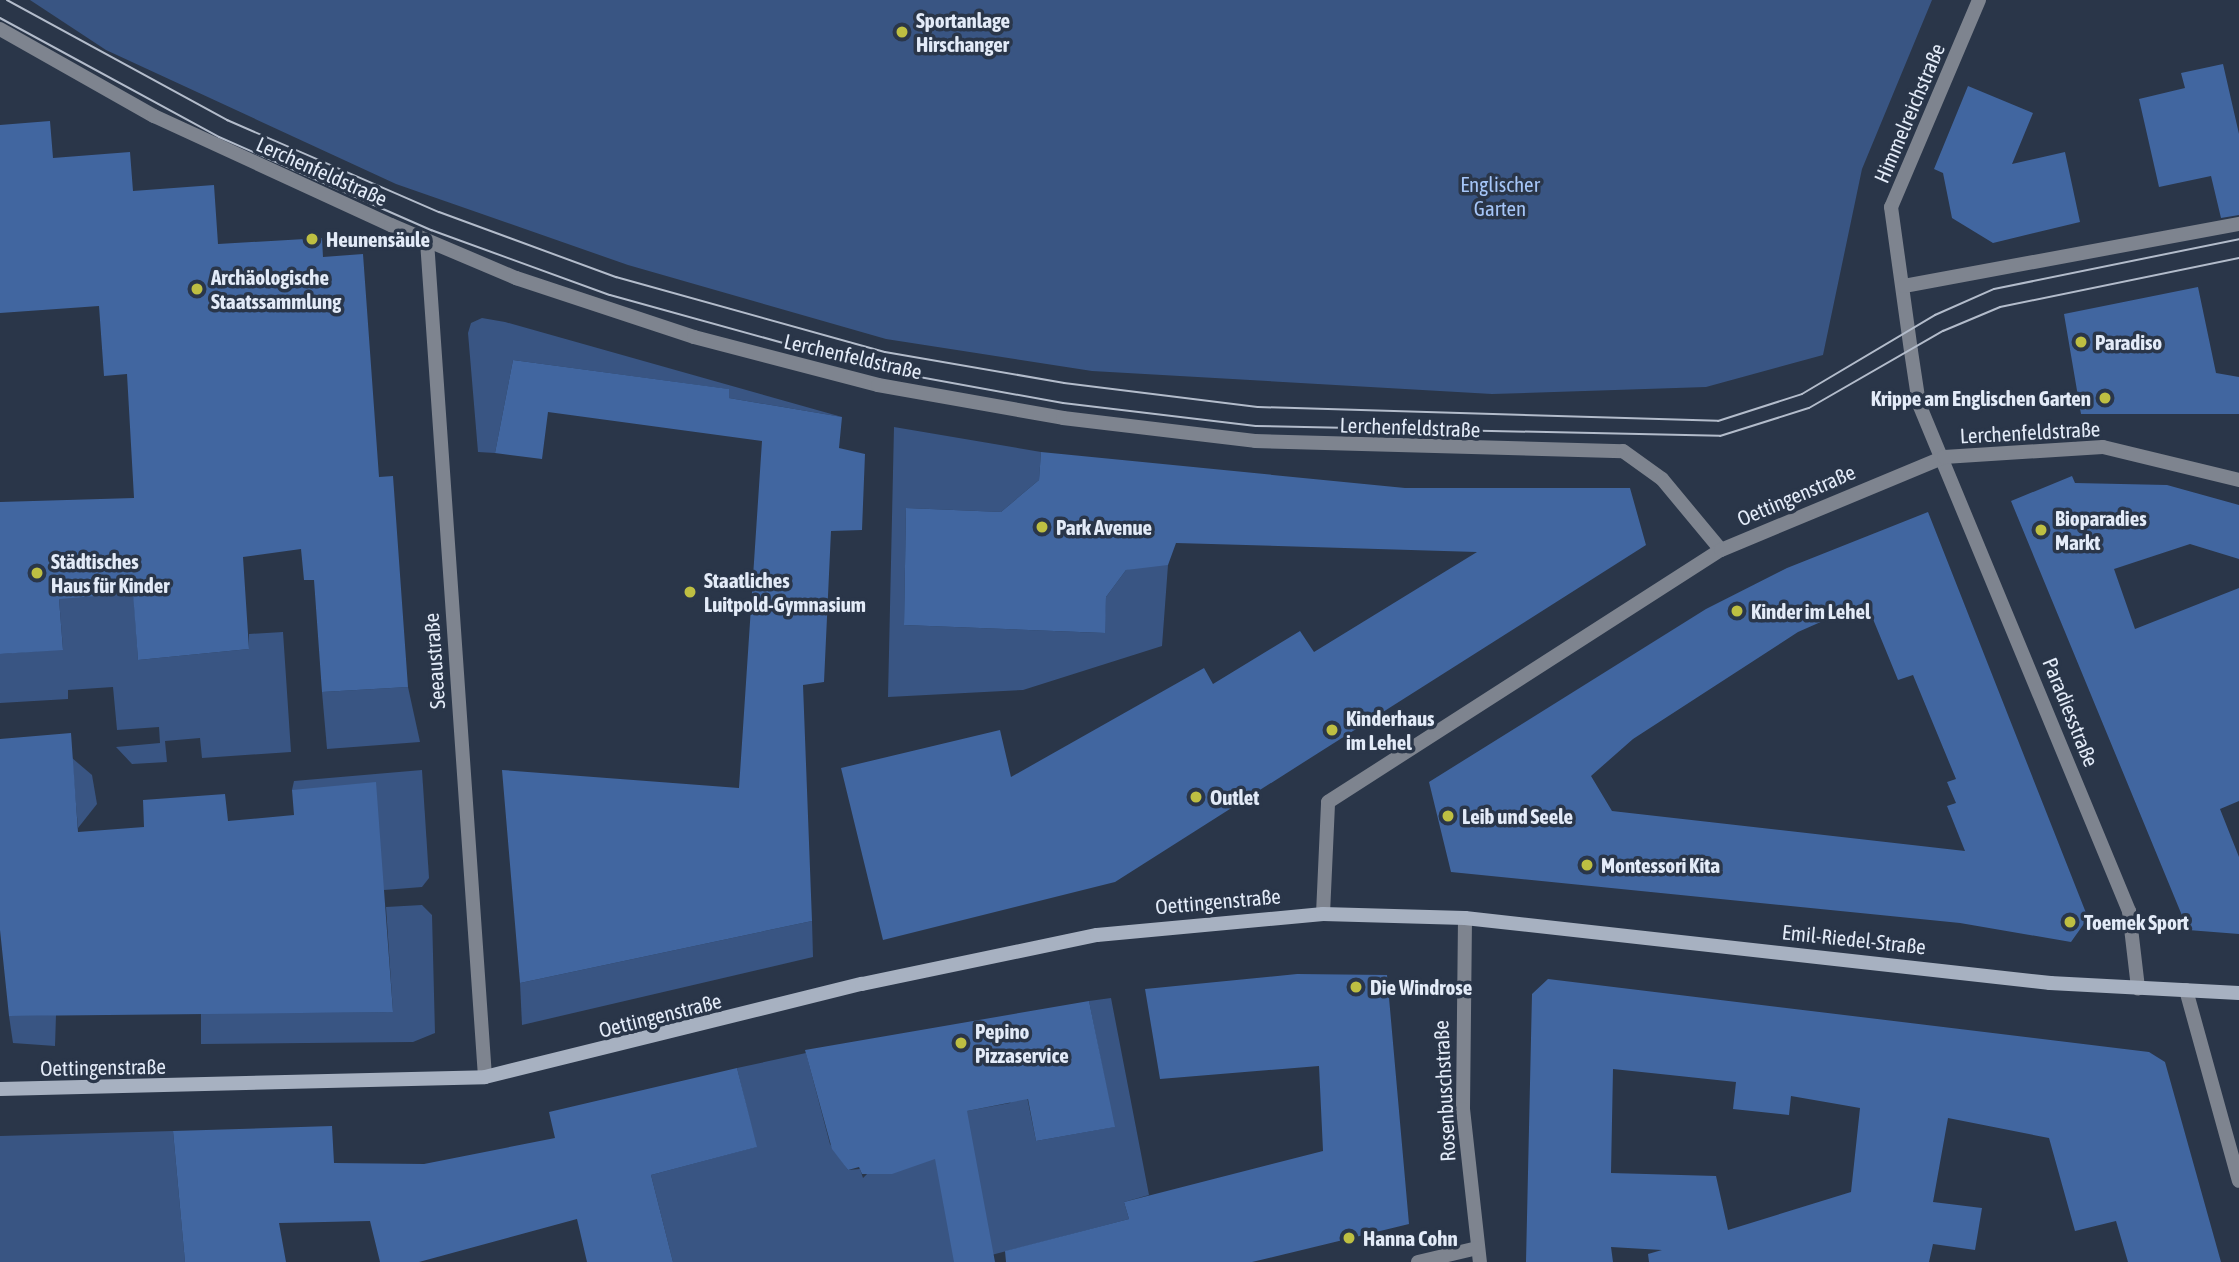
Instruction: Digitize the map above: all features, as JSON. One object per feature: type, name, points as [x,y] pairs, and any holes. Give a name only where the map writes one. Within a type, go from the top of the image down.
[{"type":"main road","name":"Oettingenstraße","points":[[0,1089],[485,1077],[862,984],[1097,935],[1323,914],[1465,918]]},
{"type":"main road","name":"Emil-Riedel-Straße","points":[[1465,918],[2138,988],[2239,993]]},
{"type":"street","name":"Himmelreichstraße","points":[[1904,286],[1891,207],[1979,0]]},
{"type":"street","name":"Lerchenfeldstraße","points":[[0,29],[166,122],[427,241],[694,337],[784,364],[973,404],[1255,441],[1623,451],[1662,479],[1721,550]]},
{"type":"street","points":[[1944,457],[1919,404],[1904,286],[2239,224]]},
{"type":"street","name":"Seeaustraße","points":[[427,241],[485,1077]]},
{"type":"street","name":"Lerchenfeldstraße","points":[[1944,457],[2103,447],[2239,480]]},
{"type":"street","name":"Oettingenstraße","points":[[1323,914],[1328,802],[1721,550],[1944,457]]},
{"type":"street","name":"Paradiesstraße","points":[[1944,457],[2129,911],[2138,988]]},
{"type":"street","name":"Rosenbuschstraße","points":[[1465,918],[1462,1109],[1478,1255]]},
{"type":"street","points":[[2186,990],[2239,1181]]},
{"type":"street","points":[[1418,1262],[1478,1255]]},
{"type":"green space","name":"Englischer Garten","points":[[30,0],[1932,0],[1862,169],[1823,355],[1706,387],[1492,394],[1092,371],[886,339],[628,265],[396,184],[106,50]]},
{"type":"green space","points":[[482,318],[505,322],[842,417],[729,398],[728,389],[513,360],[495,453],[478,452],[468,333],[471,323]]},
{"type":"green space","points":[[894,427],[1041,452],[1039,480],[1001,512],[906,508],[904,625],[1104,633],[1106,597],[1126,570],[1146,563],[1168,565],[1162,646],[1023,690],[888,697]]},
{"type":"green space","points":[[129,525],[138,660],[249,649],[249,634],[283,632],[291,752],[202,758],[200,738],[165,741],[167,762],[132,764],[116,747],[160,743],[159,727],[117,730],[113,687],[68,690],[68,699],[0,703],[0,654],[63,649],[59,599]]},
{"type":"green space","points":[[408,687],[420,742],[327,749],[322,692]]},
{"type":"green space","points":[[72,758],[92,775],[97,804],[78,828]]},
{"type":"green space","points":[[422,770],[429,878],[422,887],[384,890],[292,790],[294,781]]},
{"type":"green space","points":[[422,905],[432,915],[435,1033],[413,1042],[201,1044],[201,1013],[393,1012],[386,907]]},
{"type":"green space","points":[[812,921],[813,957],[522,1025],[520,983]]},
{"type":"green space","points":[[1111,998],[1149,1195],[1124,1202],[1129,1219],[965,1262],[673,1262],[651,1175],[756,1147],[737,1068],[806,1053],[830,1144],[848,1170],[860,1169],[863,1178],[923,1119],[1010,1103],[1024,1082],[1036,1141],[1114,1127],[1089,1001]]},
{"type":"green space","points":[[56,1015],[55,1046],[13,1043],[9,1016]]},
{"type":"green space","points":[[173,1131],[185,1262],[0,1262],[0,1136]]},
{"type":"building","points":[[2223,64],[2239,134],[2239,215],[2221,218],[2211,176],[2159,187],[2139,99],[2185,88],[2181,73]]},
{"type":"building","points":[[1968,86],[2033,113],[2012,164],[2065,152],[2080,222],[1993,243],[1952,218],[1943,173],[1934,169]]},
{"type":"building","points":[[50,121],[53,158],[130,152],[133,191],[214,185],[218,244],[322,238],[323,257],[363,254],[379,477],[393,476],[408,687],[322,692],[314,580],[304,580],[301,549],[243,557],[249,649],[138,660],[133,593],[59,599],[63,650],[0,654],[0,502],[134,498],[127,374],[104,376],[99,306],[0,313],[0,125]]},
{"type":"building","points":[[2198,287],[2216,373],[2239,377],[2239,414],[2081,414],[2064,314]]},
{"type":"building","points":[[513,360],[729,389],[729,398],[842,417],[839,448],[865,454],[862,530],[831,531],[824,682],[803,685],[812,921],[520,983],[502,770],[739,788],[762,441],[548,412],[542,459],[495,453]]},
{"type":"building","points":[[1041,452],[1405,488],[1630,488],[1646,545],[1115,882],[883,940],[841,768],[1000,730],[1011,777],[1204,668],[1213,684],[1300,631],[1314,652],[1477,552],[1176,543],[1168,565],[1126,570],[1106,597],[1105,633],[904,625],[906,508],[1001,512],[1039,480]]},
{"type":"building","points":[[2072,476],[2075,483],[2167,485],[2239,505],[2239,559],[2190,544],[2114,569],[2135,629],[2239,588],[2239,801],[2220,809],[2239,857],[2239,934],[2188,930],[2011,501]]},
{"type":"building","points":[[1928,512],[2088,918],[2071,942],[1960,923],[1451,872],[1429,782],[1706,609],[1787,568]],"holes":[[[1866,602],[1898,680],[1913,675],[1956,779],[1947,782],[1956,803],[1947,806],[1965,851],[1612,811],[1591,776],[1633,739],[1798,632]]]},
{"type":"building","points":[[71,733],[78,832],[144,827],[143,800],[225,794],[228,821],[294,815],[292,790],[376,782],[393,1012],[9,1016],[0,930],[0,739]]},
{"type":"building","points":[[1297,974],[1387,975],[1409,1224],[1252,1262],[1006,1262],[1005,1251],[1129,1219],[1124,1202],[1323,1151],[1319,1066],[1160,1079],[1145,989]]},
{"type":"building","points":[[1548,979],[2149,1052],[2165,1062],[2221,1262],[2128,1262],[2116,1221],[2075,1231],[2049,1138],[1948,1118],[1933,1202],[1982,1208],[1975,1250],[1933,1244],[1929,1262],[1649,1262],[1648,1254],[1662,1250],[1611,1247],[1613,1262],[1526,1262],[1532,994]],"holes":[[[1613,1069],[1736,1082],[1733,1109],[1789,1115],[1791,1096],[1860,1108],[1851,1192],[1728,1230],[1716,1176],[1611,1173]]]},
{"type":"building","points":[[1089,1001],[1115,1127],[1036,1141],[1028,1099],[967,1111],[995,1262],[954,1262],[935,1159],[892,1174],[862,1174],[859,1167],[848,1170],[832,1149],[805,1050]]},
{"type":"building","points":[[737,1068],[757,1147],[651,1175],[673,1262],[587,1262],[577,1219],[419,1262],[380,1262],[370,1221],[279,1223],[286,1262],[185,1262],[173,1131],[332,1126],[334,1163],[424,1164],[555,1138],[549,1112]]},
{"type":"tram line","points":[[7,0],[227,120],[439,212],[616,277],[885,352],[1064,383],[1258,407],[1718,421],[1802,394],[1935,315],[1994,289],[2239,239]]},
{"type":"tram line","points":[[0,18],[219,137],[431,230],[610,295],[881,370],[1063,403],[1256,426],[1720,436],[1809,408],[1943,331],[2000,307],[2239,258]]},
{"type":"place","name":"Sportanlage Hirschanger","points":[[902,32]]},
{"type":"place","name":"Heunensäule","points":[[312,239]]},
{"type":"place","name":"Archäologische Staatssammlung","points":[[197,289]]},
{"type":"place","name":"Paradiso","points":[[2081,342]]},
{"type":"place","name":"Krippe am Englischen Garten","points":[[2105,398]]},
{"type":"place","name":"Park Avenue","points":[[1042,527]]},
{"type":"place","name":"Bioparadies Markt","points":[[2041,530]]},
{"type":"place","name":"Städtisches Haus für Kinder","points":[[37,573]]},
{"type":"place","name":"Staatliches Luitpold-Gymnasium","points":[[690,592]]},
{"type":"place","name":"Kinder im Lehel","points":[[1737,611]]},
{"type":"place","name":"Kinderhaus im Lehel","points":[[1332,730]]},
{"type":"place","name":"Outlet","points":[[1196,797]]},
{"type":"place","name":"Leib und Seele","points":[[1448,816]]},
{"type":"place","name":"Montessori Kita","points":[[1587,865]]},
{"type":"place","name":"Toemek Sport","points":[[2070,922]]},
{"type":"place","name":"Die Windrose","points":[[1356,987]]},
{"type":"place","name":"Pepino Pizzaservice","points":[[961,1043]]},
{"type":"place","name":"Hanna Cohn","points":[[1349,1238]]}]
